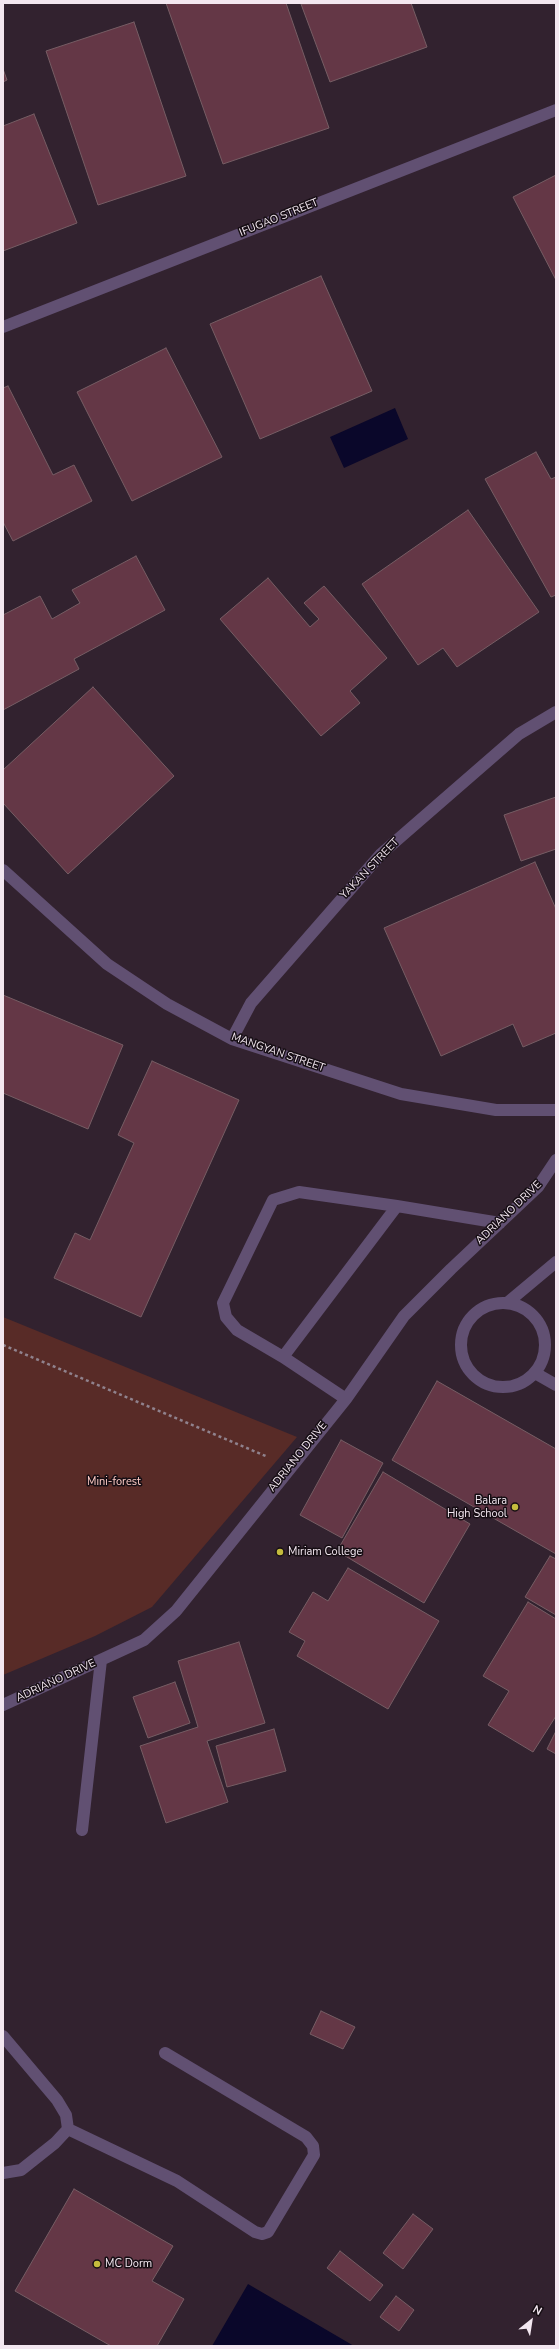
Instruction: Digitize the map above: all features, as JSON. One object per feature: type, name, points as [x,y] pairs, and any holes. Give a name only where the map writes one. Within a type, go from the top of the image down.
[{"type":"street","name":"IFUGAO STREET","points":[[3,327],[556,110]]},
{"type":"street","name":"YAKAN STREET","points":[[232,1039],[251,1003],[381,854],[519,734],[556,712]]},
{"type":"street","name":"MANGYAN STREET","points":[[3,870],[107,964],[167,1004],[232,1039],[401,1094],[496,1110],[556,1110]]},
{"type":"street","name":"ADRIANO DRIVE","points":[[3,1705],[144,1640],[176,1611],[290,1466],[346,1399],[404,1316],[451,1269],[538,1187],[556,1160]]},
{"type":"street","points":[[346,1399],[283,1357],[236,1330],[226,1318],[223,1303],[273,1200],[299,1192],[397,1206],[500,1224]]},
{"type":"street","points":[[283,1357],[361,1256],[397,1206]]},
{"type":"street","points":[[507,1303],[556,1262]]},
{"type":"street","points":[[507,1303],[520,1306],[540,1323],[544,1336],[545,1349],[542,1362],[535,1373],[524,1382],[511,1387],[496,1387],[482,1382],[472,1373],[464,1361],[461,1347],[463,1333],[469,1320],[486,1307],[507,1303]]},
{"type":"street","points":[[535,1373],[556,1385]]},
{"type":"street","points":[[82,1830],[101,1660]]},
{"type":"street","points":[[3,2036],[46,2090],[57,2100],[66,2115],[68,2130]]},
{"type":"street","points":[[68,2130],[178,2181],[255,2232],[262,2234],[268,2232],[314,2155],[313,2146],[306,2137],[164,2052]]},
{"type":"street","points":[[3,2173],[21,2170],[55,2143],[68,2130]]},
{"type":"path","points":[[3,1345],[290,1466]]},
{"type":"green space","name":"Mini-forest","points":[[3,1317],[297,1437],[152,1607],[95,1636],[3,1675]]},
{"type":"shaded area","points":[[395,408],[408,439],[344,468],[330,437]]},
{"type":"shaded area","points":[[248,2284],[354,2346],[212,2346]]},
{"type":"building","points":[[166,3],[286,3],[329,128],[223,164]]},
{"type":"building","points":[[411,3],[427,47],[330,82],[301,4]]},
{"type":"building","points":[[134,22],[186,176],[98,205],[46,51]]},
{"type":"building","points":[[3,69],[7,80],[3,82]]},
{"type":"building","points":[[34,114],[77,223],[3,251],[3,126]]},
{"type":"building","points":[[556,175],[556,280],[513,197]]},
{"type":"building","points":[[321,276],[372,391],[260,439],[210,324]]},
{"type":"building","points":[[166,348],[222,457],[132,501],[77,392]]},
{"type":"building","points":[[8,386],[53,475],[74,465],[92,501],[13,541],[3,522],[3,388]]},
{"type":"building","points":[[536,452],[551,479],[556,477],[556,595],[551,597],[485,479]]},
{"type":"building","points":[[468,510],[539,612],[457,667],[443,648],[418,665],[362,584]]},
{"type":"building","points":[[136,556],[165,610],[74,659],[79,669],[3,710],[3,615],[40,596],[52,619],[80,603],[72,590]]},
{"type":"building","points":[[268,578],[310,627],[319,619],[304,603],[324,586],[387,658],[350,691],[360,703],[321,736],[220,619]]},
{"type":"building","points":[[93,687],[174,776],[68,874],[3,803],[3,770]]},
{"type":"building","points":[[556,797],[556,849],[521,861],[504,815]]},
{"type":"building","points":[[535,862],[556,909],[556,1033],[523,1047],[513,1024],[441,1056],[384,928]]},
{"type":"building","points":[[3,995],[123,1045],[88,1129],[3,1093]]},
{"type":"building","points":[[152,1061],[239,1100],[141,1317],[54,1278],[75,1233],[90,1240],[134,1143],[118,1135]]},
{"type":"building","name":"Balara High School","points":[[437,1381],[556,1449],[556,1554],[392,1460]]},
{"type":"building","points":[[341,1440],[383,1463],[342,1538],[300,1515]]},
{"type":"building","points":[[383,1472],[470,1524],[424,1603],[337,1551]]},
{"type":"building","points":[[550,1556],[556,1559],[556,1615],[525,1597]]},
{"type":"building","points":[[348,1568],[439,1621],[388,1709],[297,1656],[305,1641],[289,1632],[313,1592],[328,1601]]},
{"type":"building","points":[[528,1602],[556,1619],[556,1716],[533,1752],[488,1725],[509,1691],[483,1676]]},
{"type":"building","points":[[239,1642],[265,1723],[207,1741],[228,1802],[166,1823],[140,1746],[198,1727],[178,1661]]},
{"type":"building","points":[[175,1682],[190,1723],[148,1738],[133,1697]]},
{"type":"building","points":[[274,1729],[286,1771],[227,1787],[216,1746]]},
{"type":"building","points":[[556,1731],[556,1754],[547,1749]]},
{"type":"building","points":[[321,2011],[355,2027],[343,2049],[310,2034]]},
{"type":"building","name":"MC Dorm","points":[[74,2189],[173,2246],[152,2281],[184,2299],[157,2346],[111,2346],[15,2291]]},
{"type":"building","points":[[413,2214],[433,2229],[403,2269],[383,2253]]},
{"type":"building","points":[[340,2251],[383,2285],[370,2301],[327,2268]]},
{"type":"building","points":[[396,2296],[414,2310],[399,2331],[380,2317]]},
{"type":"place","name":"Balara High School","points":[[515,1507]]},
{"type":"place","name":"Miriam College","points":[[280,1552]]},
{"type":"place","name":"MC Dorm","points":[[97,2264]]}]
